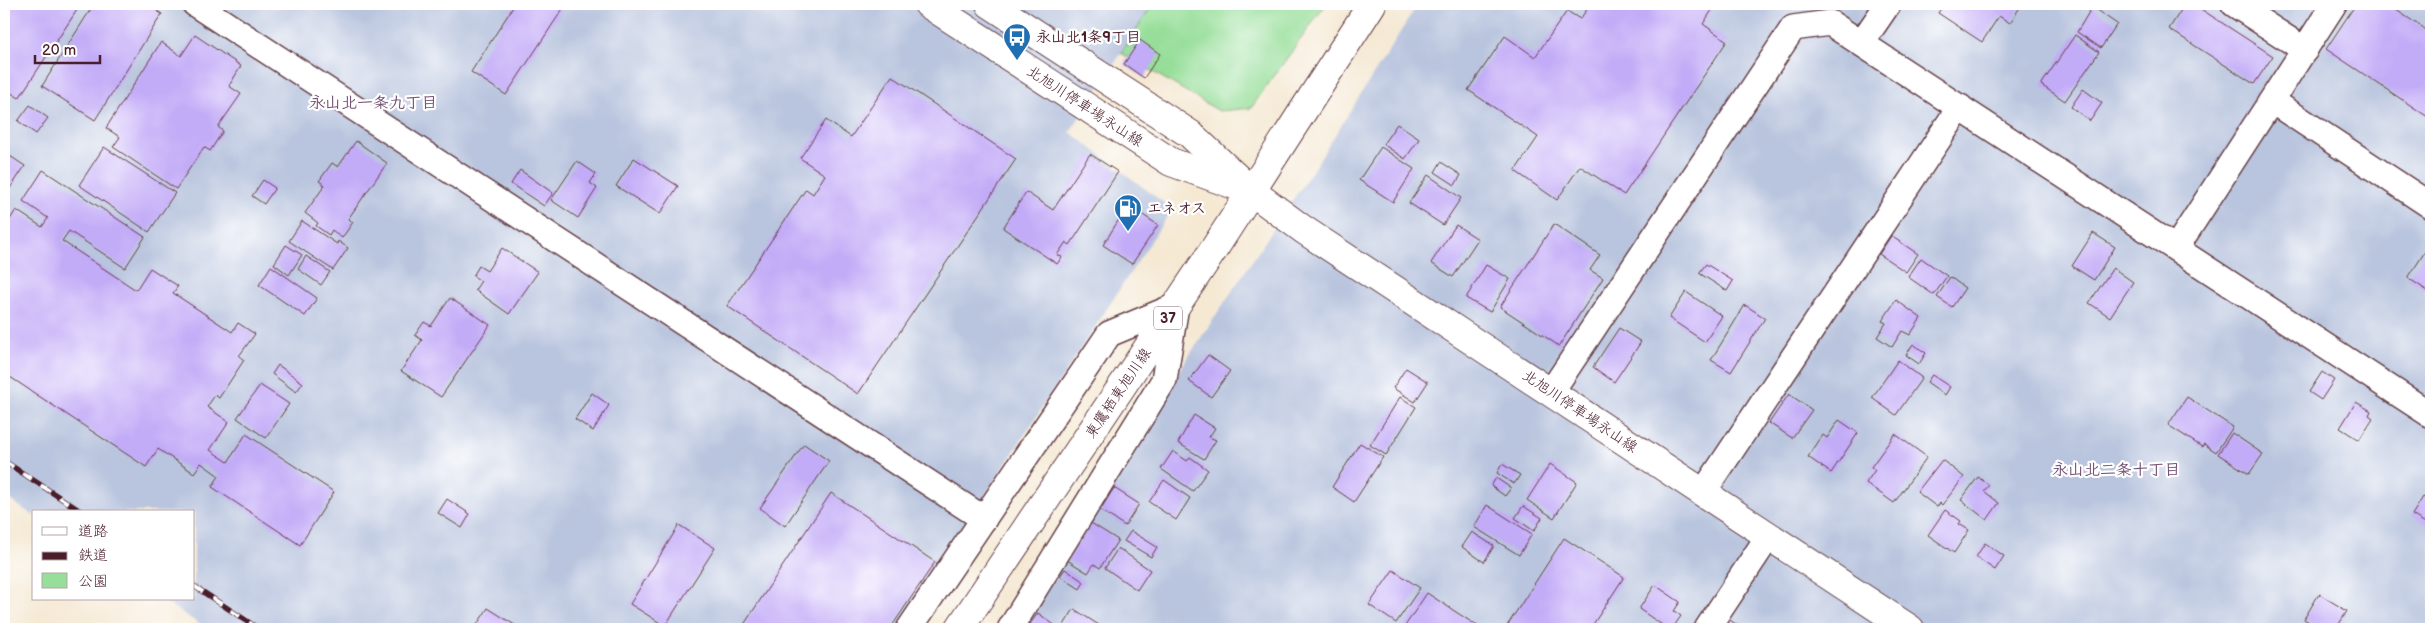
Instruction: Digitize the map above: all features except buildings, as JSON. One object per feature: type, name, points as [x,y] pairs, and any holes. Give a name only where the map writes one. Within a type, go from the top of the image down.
[{"type":"main road","name":"北旭川停車場永山線","points":[[930,4],[1171,162],[1251,191]]},
{"type":"main road","name":"北旭川停車場永山線","points":[[990,4],[1190,134],[1251,191],[1304,230],[1910,629]]},
{"type":"main road","name":"東鷹栖東旭川線","points":[[959,629],[1176,306],[1372,4]]},
{"type":"street","points":[[196,4],[984,519]]},
{"type":"street","points":[[1862,42],[1888,4]]},
{"type":"street","points":[[2234,4],[2304,50]]},
{"type":"street","points":[[2176,248],[2334,4]]},
{"type":"street","points":[[1551,392],[1793,28],[1830,23],[1862,42],[2431,415]]},
{"type":"street","points":[[2272,101],[2431,206]]},
{"type":"street","points":[[1703,493],[1960,107]]},
{"type":"street","points":[[909,629],[1109,334],[1176,306]]},
{"type":"street","points":[[1010,629],[1164,380],[1176,306]]},
{"type":"street","points":[[1707,629],[1768,537]]},
{"type":"shaded area","points":[[4,4],[1153,4],[1070,132],[1172,209],[898,629],[207,629],[163,600],[195,600],[195,510],[32,510],[32,515],[4,496]]},
{"type":"shaded area","points":[[1418,4],[2431,4],[2431,629],[1007,629],[1314,168]]},
{"type":"green space","points":[[1153,4],[1326,4],[1251,108],[1219,111],[1121,53]]},
{"type":"railway","points":[[4,461],[79,510]]},
{"type":"railway","points":[[195,587],[259,629]]},
{"type":"place","name":"永山北1条9丁目","points":[[1017,61]]},
{"type":"place","name":"エネオス","points":[[1128,232]]},
{"type":"district","name":"永山北一条九丁目","points":[[373,102]]},
{"type":"district","name":"永山北二条十丁目","points":[[2116,469]]}]
